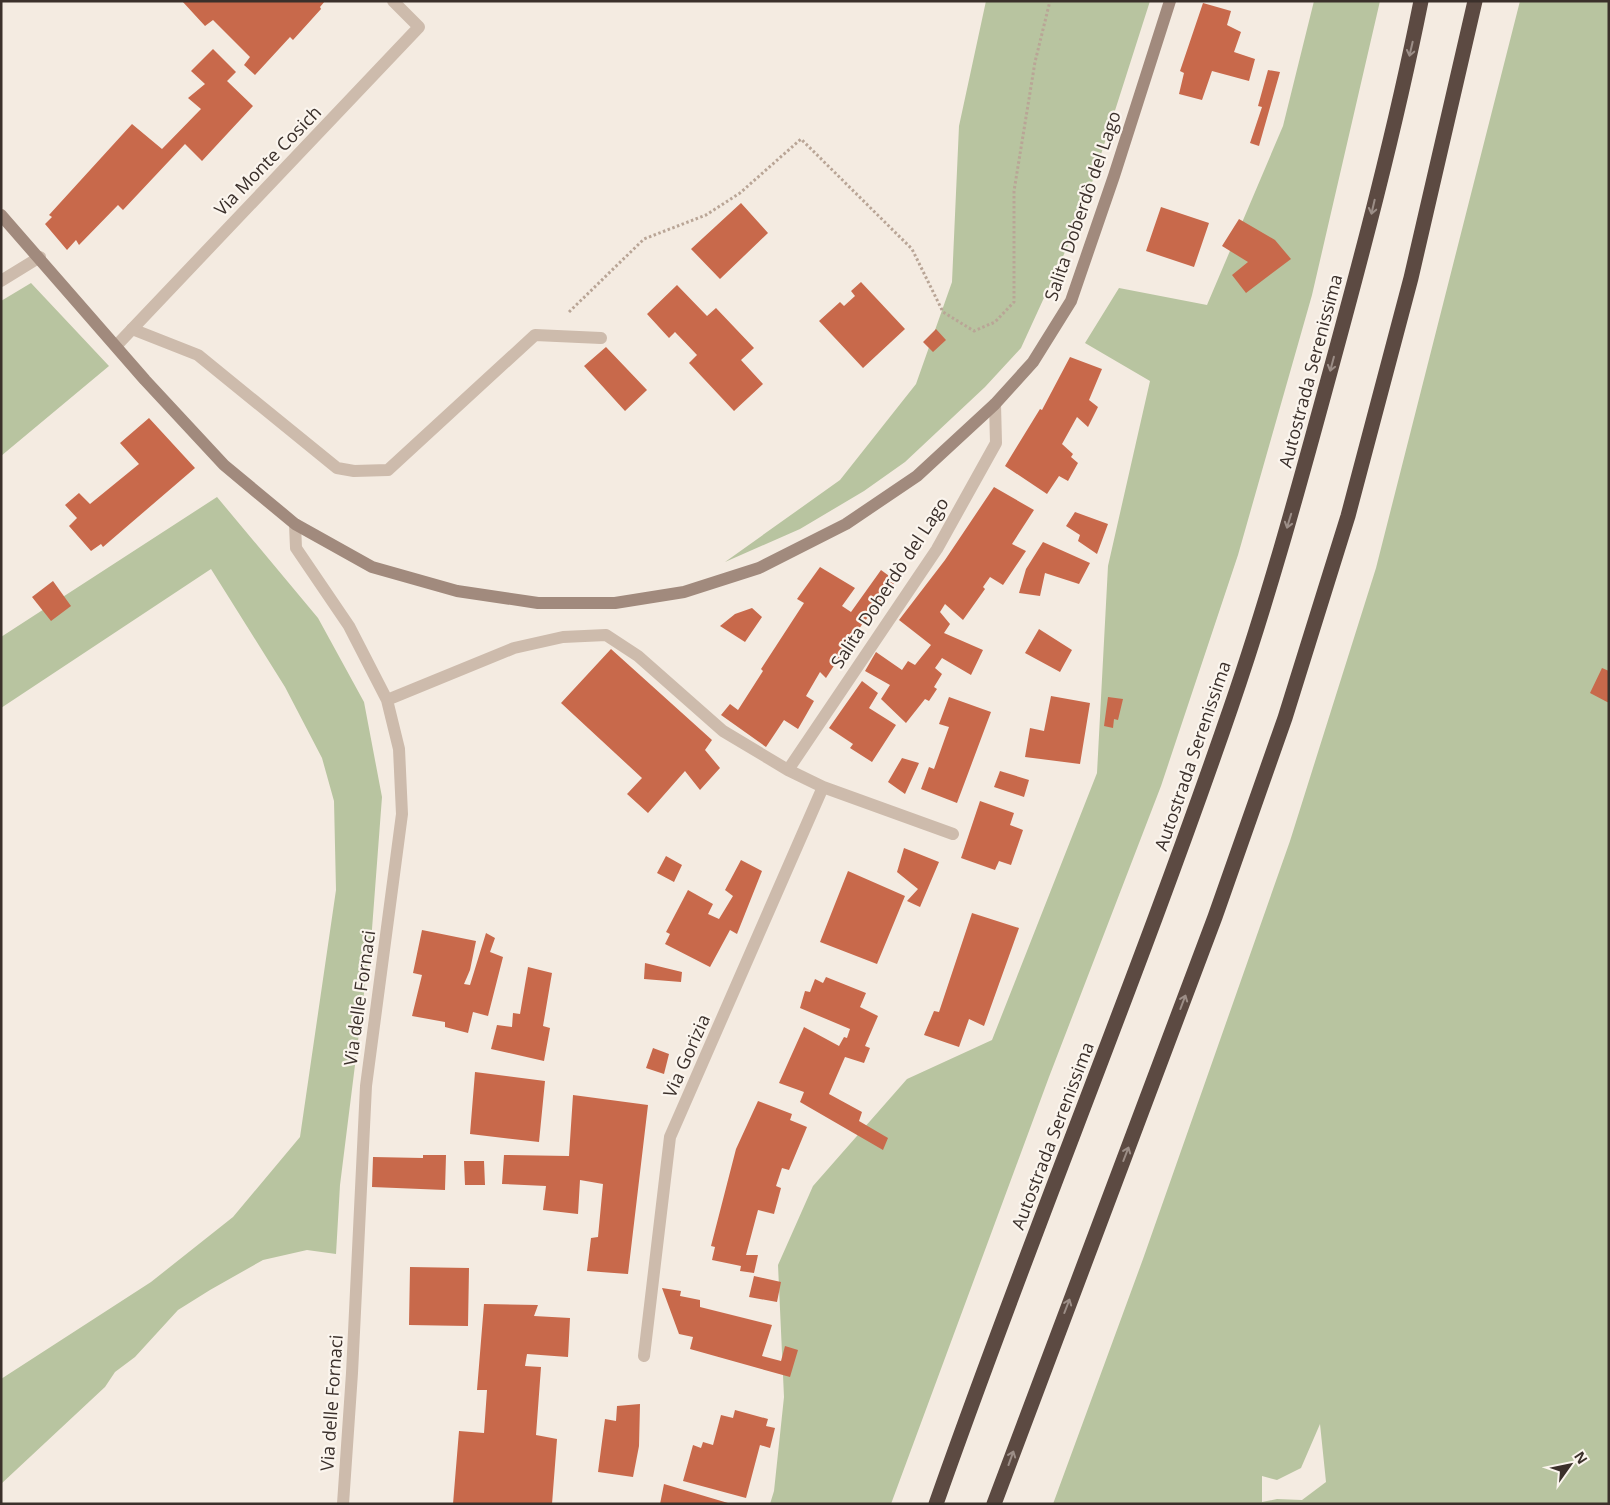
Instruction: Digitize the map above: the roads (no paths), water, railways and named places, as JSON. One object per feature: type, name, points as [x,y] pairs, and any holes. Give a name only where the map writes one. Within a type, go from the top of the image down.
[{"type":"highway","name":"Autostrada Serenissima","points":[[936,1504],[1013,1291],[1090,1095],[1160,906],[1232,703],[1294,506],[1359,266],[1421,1]]},
{"type":"highway","points":[[994,1504],[1215,917],[1286,718],[1348,516],[1406,297],[1475,1]]},
{"type":"street","name":"Via Monte Cosich","points":[[116,346],[420,27],[393,1]]},
{"type":"street","name":"Salita Doberdò del Lago","points":[[294,524],[372,567],[457,591],[538,603],[615,603],[684,592],[759,568],[846,524],[917,476],[995,404],[1033,362],[1071,301],[1114,176],[1170,1]]},
{"type":"street","points":[[1,215],[224,465],[294,524]]},
{"type":"street","points":[[1,280],[40,257]]},
{"type":"street","points":[[132,329],[198,355],[337,468],[354,471],[388,470],[535,335],[601,338]]},
{"type":"street","name":"Salita Doberdò del Lago","points":[[788,770],[937,549],[996,443],[995,404]]},
{"type":"street","name":"Via delle Fornaci","points":[[294,524],[296,548],[349,626],[387,700],[399,749],[402,814],[366,1086],[352,1373],[343,1504]]},
{"type":"street","points":[[387,700],[514,648],[563,637],[606,635],[638,656],[723,731],[788,770],[823,787],[954,834]]},
{"type":"street","name":"Via Gorizia","points":[[644,1356],[670,1137],[823,787]]}]
